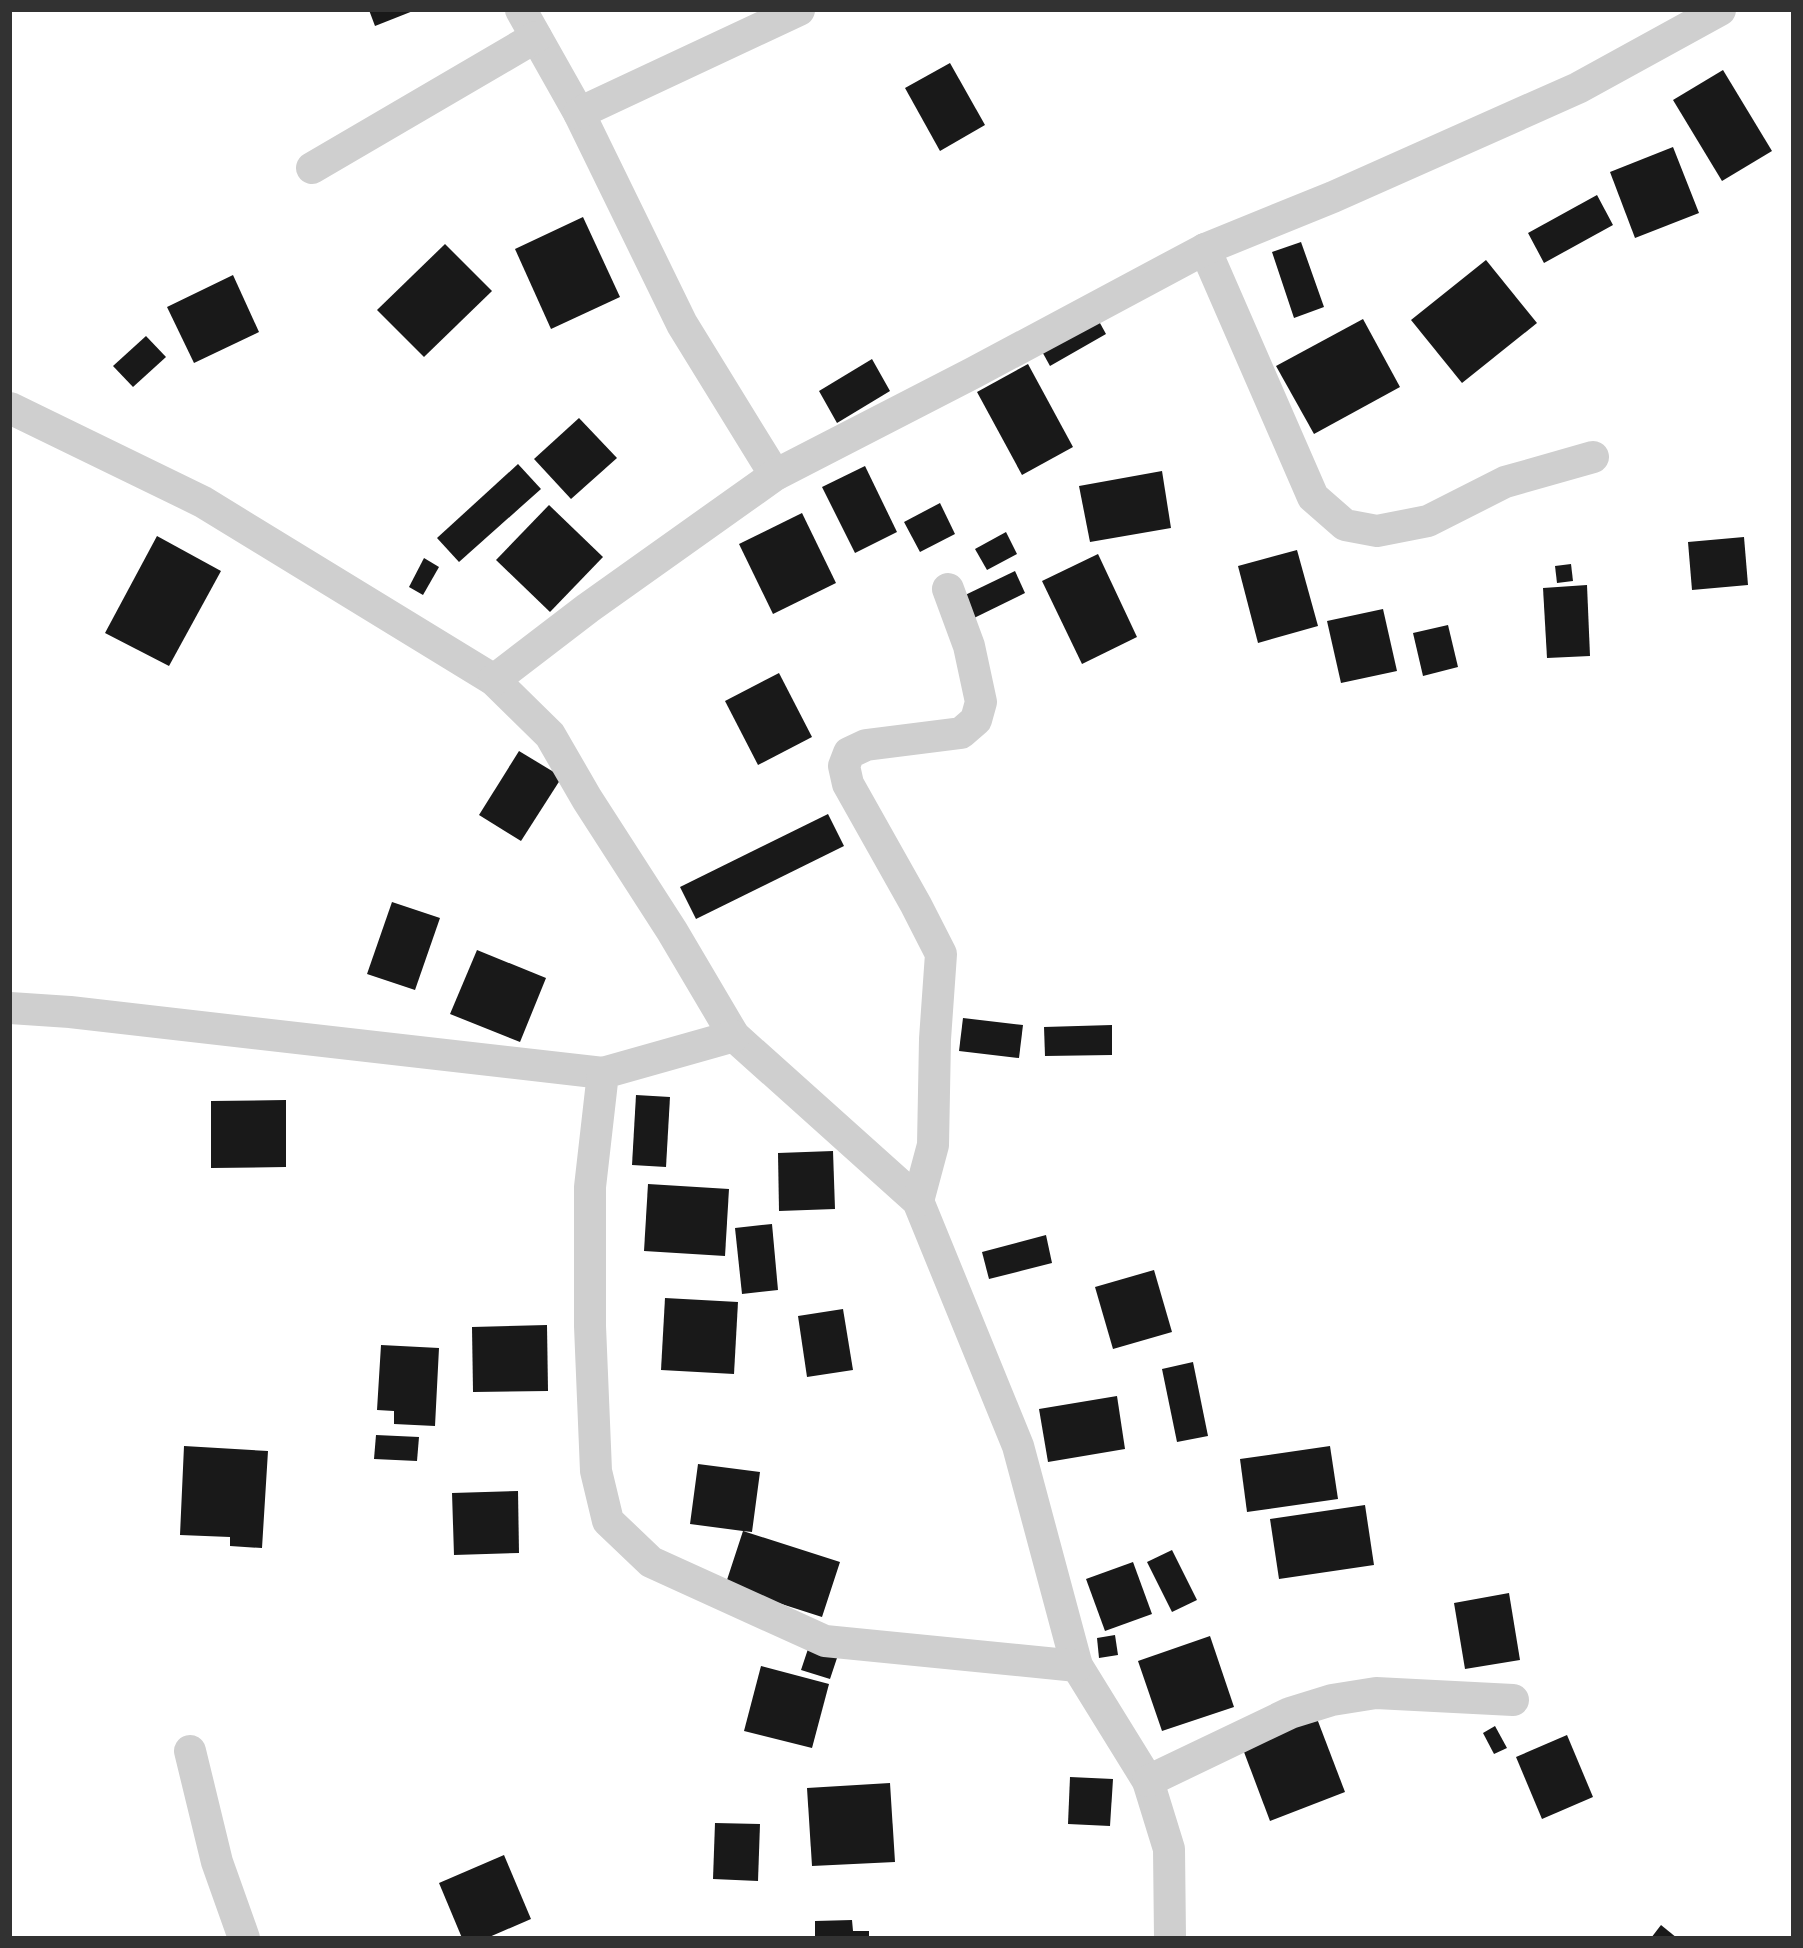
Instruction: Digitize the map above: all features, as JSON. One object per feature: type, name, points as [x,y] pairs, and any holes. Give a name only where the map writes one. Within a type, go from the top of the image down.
[{"type":"street","points":[[579,113],[799,10]]},
{"type":"street","points":[[494,680],[588,608],[775,475],[973,373],[1205,249],[1333,196],[1578,88],[1720,10]]},
{"type":"street","points":[[312,168],[528,24],[579,113],[682,324],[775,475]]},
{"type":"street","points":[[1205,249],[1313,497],[1345,525],[1377,531],[1428,521],[1505,482],[1593,457]]},
{"type":"street","points":[[10,408],[203,502],[494,680],[550,735],[587,798],[672,931],[734,1036],[918,1201],[1018,1446],[1077,1666],[1148,1781],[1169,1849],[1170,1938]]},
{"type":"street","points":[[918,1201],[933,1145],[935,1039],[941,954],[916,904],[848,784],[844,766],[849,753],[866,745],[961,734],[976,720],[981,702],[969,646],[948,589]]},
{"type":"street","points":[[10,1008],[70,1012],[603,1073],[734,1036]]},
{"type":"street","points":[[603,1073],[590,1186],[590,1326],[596,1471],[608,1521],[651,1562],[825,1641],[1077,1666]]},
{"type":"street","points":[[1148,1781],[1290,1713],[1332,1700],[1376,1693],[1513,1700]]},
{"type":"street","points":[[190,1751],[217,1862],[244,1938]]},
{"type":"building","points":[[369,10],[413,10],[413,11],[375,26]]},
{"type":"building","points":[[950,63],[985,125],[940,151],[905,88]]},
{"type":"building","points":[[1723,70],[1772,151],[1722,181],[1673,100]]},
{"type":"building","points":[[1673,147],[1699,213],[1635,238],[1610,172]]},
{"type":"building","points":[[1597,195],[1613,225],[1544,263],[1528,233]]},
{"type":"building","points":[[583,217],[620,297],[551,329],[515,249]]},
{"type":"building","points":[[1301,242],[1324,307],[1294,318],[1272,252]]},
{"type":"building","points":[[445,244],[492,291],[424,357],[377,310]]},
{"type":"building","points":[[1486,260],[1537,323],[1462,383],[1411,320]]},
{"type":"building","points":[[233,275],[259,332],[194,363],[167,307]]},
{"type":"building","points":[[1095,314],[1106,334],[1050,366],[1039,346]]},
{"type":"building","points":[[1363,319],[1400,387],[1314,434],[1276,366]]},
{"type":"building","points":[[146,336],[166,357],[133,387],[113,366]]},
{"type":"building","points":[[872,359],[890,391],[837,423],[819,391]]},
{"type":"building","points":[[1028,364],[1073,447],[1022,475],[977,392]]},
{"type":"building","points":[[579,418],[617,458],[571,499],[534,459]]},
{"type":"building","points":[[518,464],[541,489],[459,562],[437,538]]},
{"type":"building","points":[[865,466],[897,532],[855,553],[822,487]]},
{"type":"building","points":[[1162,471],[1171,528],[1090,542],[1079,486]]},
{"type":"building","points":[[940,503],[955,534],[920,552],[904,522]]},
{"type":"building","points":[[549,505],[603,557],[550,612],[496,560]]},
{"type":"building","points":[[802,513],[836,583],[773,614],[739,544]]},
{"type":"building","points":[[1006,532],[1017,554],[987,570],[975,549]]},
{"type":"building","points":[[157,536],[221,571],[169,666],[105,633]]},
{"type":"building","points":[[1744,537],[1748,585],[1692,590],[1688,542]]},
{"type":"building","points":[[1297,550],[1318,626],[1258,643],[1238,566]]},
{"type":"building","points":[[1098,554],[1137,637],[1082,664],[1042,581]]},
{"type":"building","points":[[424,558],[439,567],[423,595],[409,587]]},
{"type":"building","points":[[1571,564],[1573,581],[1557,583],[1555,566]]},
{"type":"building","points":[[1015,571],[1025,593],[972,619],[961,597]]},
{"type":"building","points":[[1587,585],[1590,656],[1547,658],[1543,588]]},
{"type":"building","points":[[1383,609],[1397,671],[1341,683],[1327,621]]},
{"type":"building","points":[[1448,625],[1458,667],[1423,676],[1413,633]]},
{"type":"building","points":[[779,673],[812,737],[758,765],[725,701]]},
{"type":"building","points":[[519,751],[562,777],[521,841],[479,815]]},
{"type":"building","points":[[828,814],[844,846],[696,919],[680,887]]},
{"type":"building","points":[[392,902],[440,918],[415,990],[367,974]]},
{"type":"building","points":[[477,950],[546,978],[520,1042],[450,1014]]},
{"type":"building","points":[[963,1018],[1023,1025],[1019,1058],[959,1051]]},
{"type":"building","points":[[1112,1025],[1112,1055],[1045,1056],[1044,1027]]},
{"type":"building","points":[[636,1095],[670,1097],[666,1167],[632,1165]]},
{"type":"building","points":[[286,1100],[286,1167],[211,1168],[211,1101]]},
{"type":"building","points":[[833,1151],[835,1209],[779,1211],[778,1153]]},
{"type":"building","points":[[648,1184],[729,1189],[725,1256],[644,1251]]},
{"type":"building","points":[[772,1224],[778,1290],[742,1294],[735,1228]]},
{"type":"building","points":[[1046,1235],[1052,1263],[989,1279],[982,1252]]},
{"type":"building","points":[[1154,1270],[1172,1332],[1113,1349],[1095,1287]]},
{"type":"building","points":[[665,1298],[738,1302],[734,1374],[661,1370]]},
{"type":"building","points":[[843,1309],[853,1370],[807,1377],[798,1316]]},
{"type":"building","points":[[547,1325],[548,1391],[473,1392],[472,1327]]},
{"type":"building","points":[[381,1345],[439,1348],[435,1426],[394,1424],[394,1411],[377,1410]]},
{"type":"building","points":[[1193,1362],[1208,1436],[1177,1442],[1162,1369]]},
{"type":"building","points":[[1117,1396],[1125,1449],[1048,1462],[1039,1409]]},
{"type":"building","points":[[376,1435],[419,1437],[417,1461],[374,1459]]},
{"type":"building","points":[[184,1446],[268,1451],[262,1548],[230,1546],[230,1537],[180,1535]]},
{"type":"building","points":[[1330,1446],[1338,1499],[1247,1512],[1240,1459]]},
{"type":"building","points":[[698,1464],[760,1472],[752,1532],[690,1524]]},
{"type":"building","points":[[518,1491],[519,1553],[454,1555],[452,1493]]},
{"type":"building","points":[[1365,1505],[1374,1565],[1279,1579],[1270,1519]]},
{"type":"building","points":[[743,1531],[840,1562],[822,1617],[725,1586]]},
{"type":"building","points":[[1172,1550],[1197,1600],[1172,1612],[1147,1562]]},
{"type":"building","points":[[1133,1562],[1152,1614],[1105,1631],[1086,1579]]},
{"type":"building","points":[[1509,1593],[1520,1660],[1465,1669],[1454,1603]]},
{"type":"building","points":[[1115,1635],[1118,1655],[1099,1658],[1097,1638]]},
{"type":"building","points":[[1210,1636],[1234,1707],[1162,1731],[1138,1661]]},
{"type":"building","points":[[808,1649],[837,1658],[830,1679],[801,1670]]},
{"type":"building","points":[[761,1666],[829,1684],[812,1748],[744,1731]]},
{"type":"building","points":[[1316,1716],[1345,1792],[1270,1821],[1241,1744]]},
{"type":"building","points":[[1495,1726],[1507,1748],[1494,1754],[1483,1733]]},
{"type":"building","points":[[1567,1735],[1593,1797],[1542,1819],[1516,1757]]},
{"type":"building","points":[[1070,1777],[1113,1779],[1110,1826],[1068,1824]]},
{"type":"building","points":[[890,1783],[895,1862],[812,1866],[807,1788]]},
{"type":"building","points":[[715,1823],[760,1824],[758,1881],[713,1879]]},
{"type":"building","points":[[504,1855],[531,1919],[487,1938],[462,1938],[439,1883]]},
{"type":"building","points":[[852,1920],[853,1931],[869,1931],[869,1938],[815,1938],[815,1921]]},
{"type":"building","points":[[1661,1925],[1677,1938],[1651,1938]]}]
